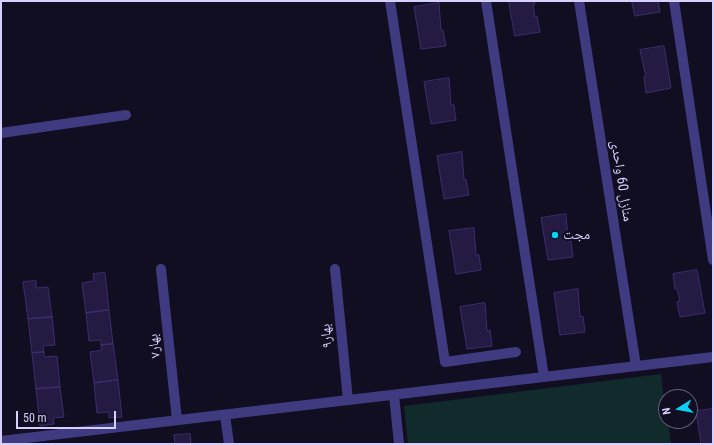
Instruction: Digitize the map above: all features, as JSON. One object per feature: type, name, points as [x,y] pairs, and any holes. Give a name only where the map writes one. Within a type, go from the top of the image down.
[{"type":"street","points":[[390,1],[446,362],[516,352]]},
{"type":"street","points":[[486,1],[544,377]]},
{"type":"street","name":"منازل 60 واحدی","points":[[579,1],[636,366]]},
{"type":"street","points":[[674,1],[713,260]]},
{"type":"street","points":[[1,133],[126,115]]},
{"type":"street","name":"بهار۷","points":[[161,268],[177,420]]},
{"type":"street","name":"بهار۹","points":[[335,269],[348,400]]},
{"type":"street","points":[[1,441],[60,439],[177,420],[713,357]]},
{"type":"street","points":[[394,395],[399,444]]},
{"type":"street","points":[[225,415],[229,444]]},
{"type":"green space","points":[[661,374],[663,389],[658,389],[658,429],[669,429],[671,444],[408,444],[404,406]]},
{"type":"building","points":[[509,1],[534,1],[535,17],[537,16],[540,32],[515,36]]},
{"type":"building","points":[[632,1],[658,1],[660,12],[635,16]]},
{"type":"building","points":[[439,3],[441,31],[443,30],[446,46],[421,49],[414,7]]},
{"type":"building","points":[[664,46],[671,88],[646,93],[644,77],[646,77],[640,50]]},
{"type":"building","points":[[449,78],[451,105],[454,105],[456,120],[431,124],[424,82]]},
{"type":"building","points":[[462,152],[464,180],[466,179],[469,195],[444,199],[437,156]]},
{"type":"building","name":"مجت","points":[[566,214],[568,241],[571,241],[573,257],[548,260],[541,218]]},
{"type":"building","points":[[474,228],[476,255],[479,255],[481,270],[456,274],[449,231]]},
{"type":"building","points":[[697,270],[705,313],[680,317],[677,302],[680,301],[677,289],[675,289],[673,274]]},
{"type":"building","points":[[105,273],[109,310],[86,313],[82,283],[94,281],[93,274]]},
{"type":"building","points":[[36,281],[36,288],[48,287],[52,317],[28,319],[23,282]]},
{"type":"building","points":[[578,289],[580,317],[583,316],[585,332],[560,335],[554,293]]},
{"type":"building","points":[[485,303],[487,331],[490,330],[492,346],[467,349],[460,307]]},
{"type":"building","points":[[109,310],[113,344],[101,345],[101,340],[89,341],[86,313]]},
{"type":"building","points":[[52,317],[55,345],[43,346],[44,352],[32,353],[28,319]]},
{"type":"building","points":[[113,344],[118,380],[94,383],[90,352],[102,350],[101,345]]},
{"type":"building","points":[[44,352],[44,357],[57,356],[60,387],[36,389],[32,353]]},
{"type":"building","points":[[118,380],[122,417],[109,418],[109,412],[97,413],[94,383]]},
{"type":"building","points":[[60,387],[64,417],[53,418],[54,424],[40,426],[36,389]]},
{"type":"building","points":[[713,409],[713,444],[701,444],[698,424],[698,411]]},
{"type":"building","points":[[190,434],[191,444],[171,444],[175,443],[174,435]]},
{"type":"place","name":"مجت","points":[[555,235]]}]
